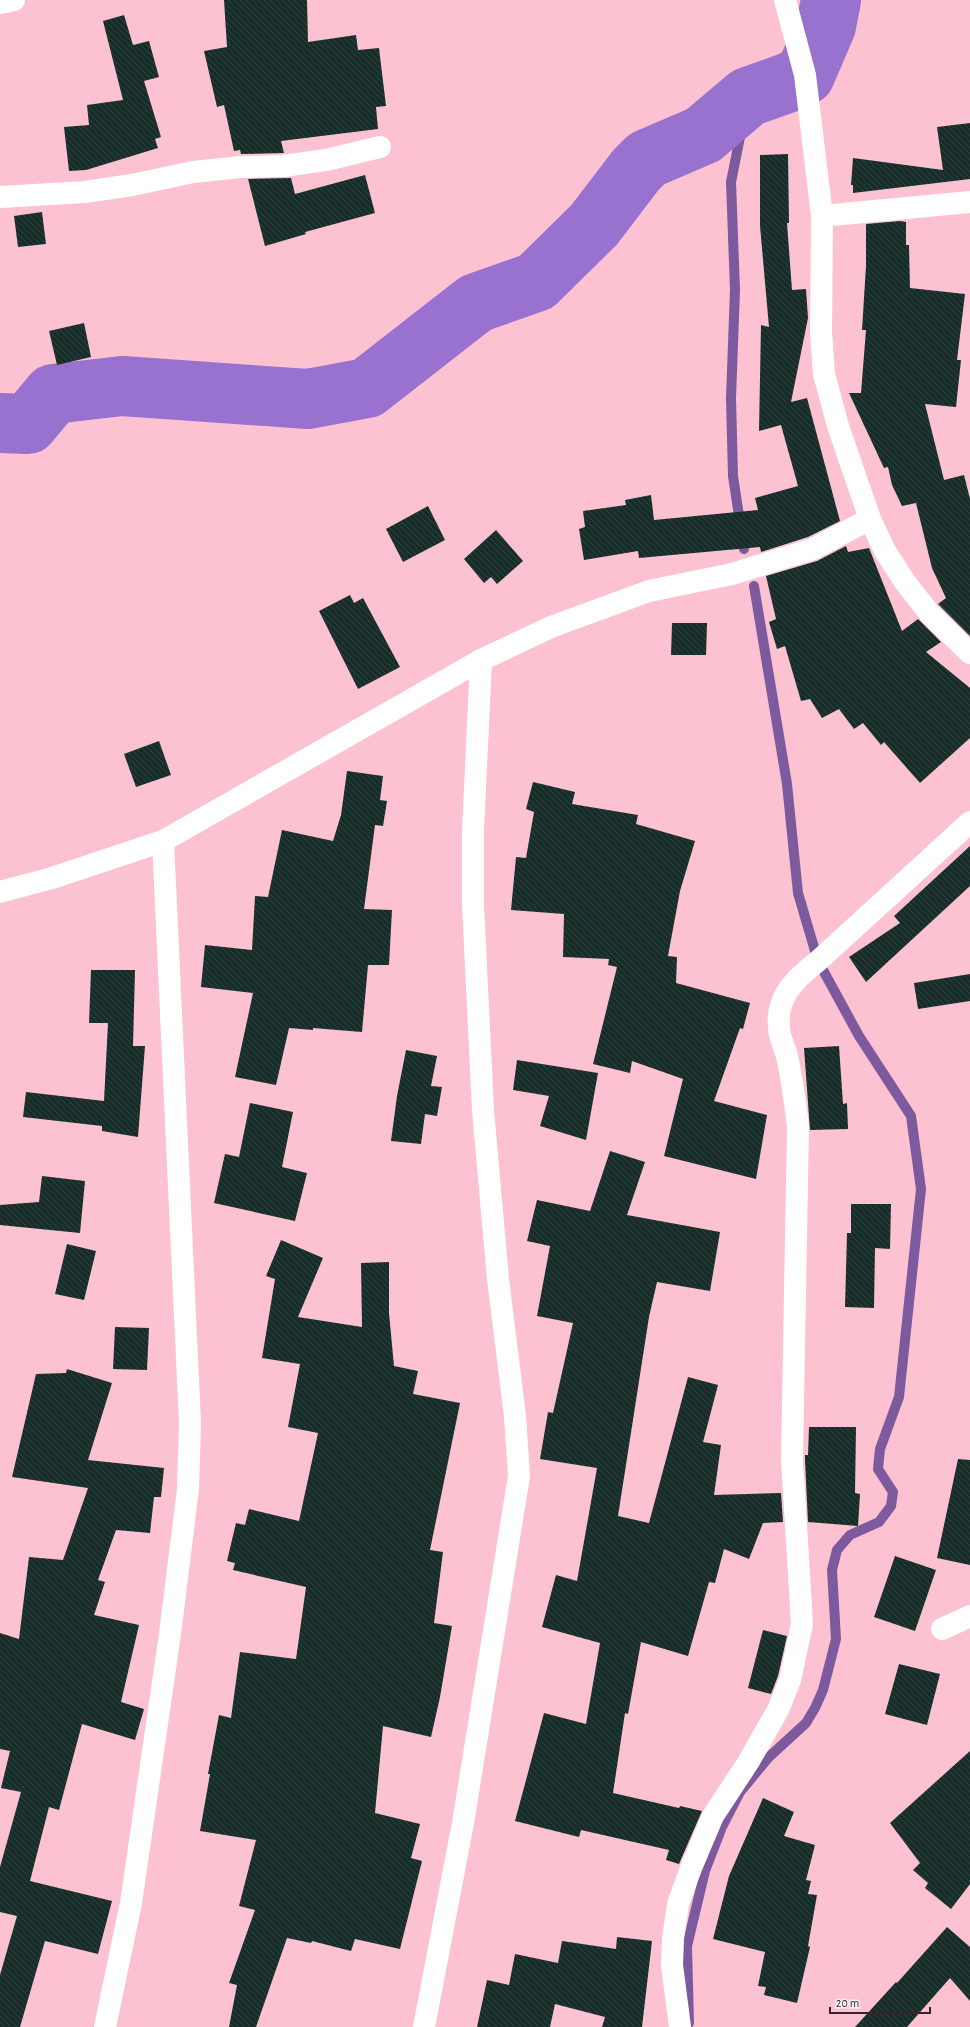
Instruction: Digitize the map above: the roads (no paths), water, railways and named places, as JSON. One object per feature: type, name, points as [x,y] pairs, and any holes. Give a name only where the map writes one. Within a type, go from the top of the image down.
[{"type":"street","points":[[0,3],[14,0]]},
{"type":"street","points":[[785,0],[805,75],[822,216],[821,332],[824,374],[840,433],[870,519],[885,550],[905,582],[930,614],[970,653]]},
{"type":"street","points":[[0,197],[85,192],[132,185],[193,172],[241,167],[283,166],[326,160],[380,148]]},
{"type":"street","points":[[822,216],[970,202]]},
{"type":"street","points":[[0,892],[52,878],[163,841],[480,660],[551,626],[649,591],[732,574],[813,549],[870,519]]},
{"type":"street","points":[[424,2027],[463,1823],[519,1476],[515,1416],[498,1278],[483,1110],[473,905],[473,831],[480,660]]},
{"type":"street","points":[[680,2027],[672,1965],[673,1939],[678,1904],[690,1868],[713,1816],[749,1761],[778,1710],[790,1680],[802,1624],[792,1460],[798,1126],[794,1089],[780,1035],[779,1019],[782,1003],[789,987],[800,975],[818,961],[970,822]]},
{"type":"street","points":[[105,2027],[131,1903],[170,1634],[188,1489],[190,1423],[163,841]]},
{"type":"street","points":[[942,1629],[970,1616]]},
{"type":"waterway","points":[[0,423],[28,424],[53,394],[122,386],[308,399],[367,388],[476,303],[536,282],[594,225],[636,170],[647,159],[703,135],[748,97],[805,75],[826,26],[831,0]]},
{"type":"waterway","points":[[744,549],[733,476],[731,398],[735,290],[731,182],[748,97]]},
{"type":"waterway","points":[[689,2023],[687,1946],[705,1871],[722,1827],[740,1792],[769,1757],[806,1723],[823,1690],[836,1639],[832,1570],[837,1550],[850,1535],[879,1522],[891,1506],[893,1492],[878,1469],[880,1449],[899,1397],[921,1189],[911,1116],[859,1036],[818,961],[798,893],[787,784],[754,586]]}]
